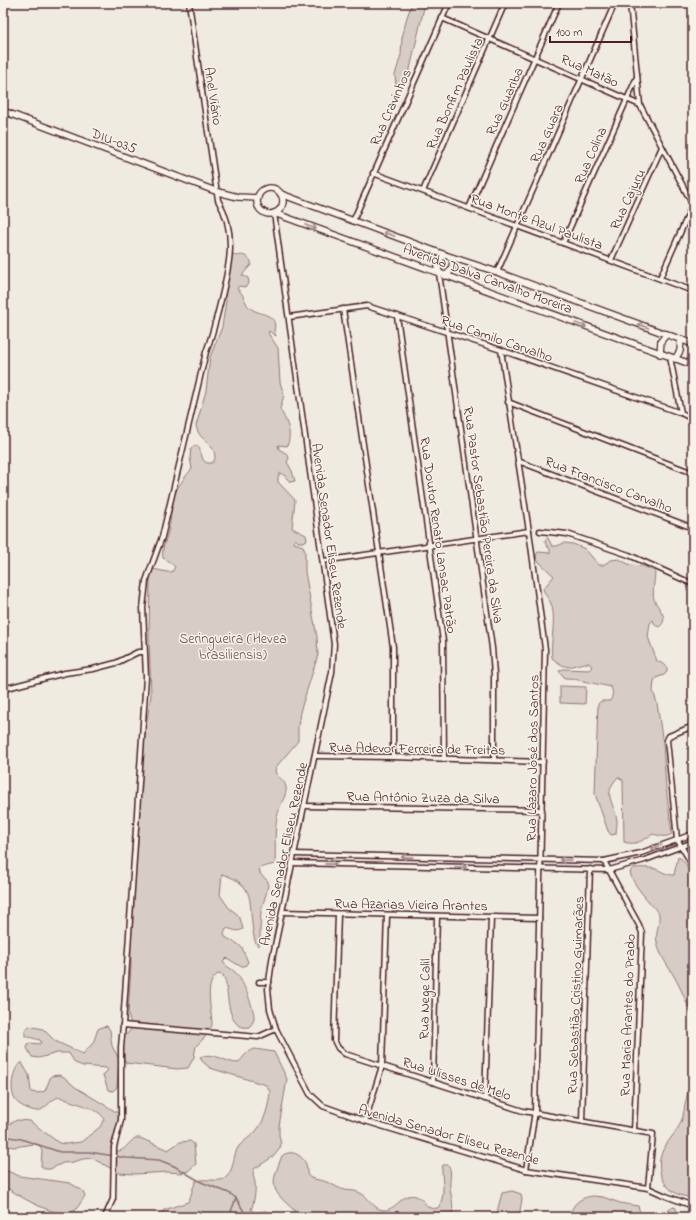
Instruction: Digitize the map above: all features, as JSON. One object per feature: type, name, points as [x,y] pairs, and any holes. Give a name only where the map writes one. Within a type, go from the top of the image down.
[{"type":"street","name":"Anel Viário","points":[[105,1217],[113,1198],[114,1147],[121,1120],[121,1047],[146,677],[143,608],[146,581],[162,537],[206,352],[214,330],[230,264],[231,252],[229,232],[224,210],[218,200],[189,3]]},
{"type":"street","name":"Rua Cravinhos","points":[[353,221],[448,3]]},
{"type":"street","name":"Rua Bonfim Paulista","points":[[423,191],[505,3]]},
{"type":"street","name":"Rua Guariba","points":[[469,208],[559,3]]},
{"type":"street","name":"Rua Guara","points":[[497,272],[615,3]]},
{"type":"street","points":[[630,3],[640,105],[693,205],[660,278]]},
{"type":"street","name":"Rua Matão","points":[[442,18],[640,105]]},
{"type":"street","name":"Rua Colina","points":[[563,243],[637,76]]},
{"type":"street","name":"DIU-035","points":[[3,111],[218,192]]},
{"type":"street","name":"Rua Cajuru","points":[[611,260],[662,147]]},
{"type":"street","name":"Rua Monte Azul Paulista","points":[[373,173],[693,290]]},
{"type":"street","name":"Avenida Dalva Carvalho Moreira","points":[[693,344],[353,221],[281,194],[276,189],[270,188],[264,190],[258,198],[258,204],[262,210],[268,213],[274,213],[693,365]]},
{"type":"street","points":[[218,192],[238,197],[258,198]]},
{"type":"street","points":[[274,213],[280,209],[283,204],[281,194]]},
{"type":"street","name":"Avenida Senador Eliseu Rezende","points":[[274,213],[334,644],[334,660],[272,960],[269,982],[270,1009],[276,1029],[310,1094],[322,1106],[365,1122],[526,1170],[648,1188],[693,1206]]},
{"type":"street","points":[[439,274],[437,267],[438,263],[445,255]]},
{"type":"street","points":[[445,276],[453,266],[453,258]]},
{"type":"street","name":"Rua Pastor Sebastião Pereira da Silva","points":[[439,274],[446,333],[492,648],[494,675],[494,760]]},
{"type":"street","name":"Rua Camilo Carvalho","points":[[289,317],[367,306],[501,350],[681,413],[693,419]]},
{"type":"street","points":[[343,309],[393,647],[393,757]]},
{"type":"street","name":"Rua Doutor Renato Lansac Patrão","points":[[398,316],[443,641],[444,758]]},
{"type":"street","points":[[660,354],[661,341],[667,334]]},
{"type":"street","points":[[681,339],[680,351],[673,358],[681,413]]},
{"type":"street","name":"Rua Lázaro José dos Santos","points":[[501,350],[529,532],[545,649],[534,1113],[526,1170]]},
{"type":"street","points":[[508,402],[693,473]]},
{"type":"street","name":"Rua Francisco Carvalho","points":[[518,461],[693,528]]},
{"type":"street","points":[[540,531],[567,534],[629,555],[693,584]]},
{"type":"street","points":[[323,561],[378,552],[529,532]]},
{"type":"street","points":[[3,689],[65,673],[93,669],[116,663],[138,652],[144,652]]},
{"type":"street","points":[[693,726],[669,736],[667,740],[678,839],[693,866]]},
{"type":"street","name":"Rua Adevor Ferreira de Freitas","points":[[315,756],[444,758],[543,762]]},
{"type":"street","name":"Rua Antônio Zuza da Silva","points":[[304,806],[542,810]]},
{"type":"street","points":[[294,854],[604,861],[641,853],[693,834]]},
{"type":"street","points":[[292,863],[609,870],[645,860],[693,842]]},
{"type":"street","name":"Rua Maria Arantes do Prado","points":[[604,861],[642,933],[634,1131]]},
{"type":"street","name":"Rua Sebastião Cristino Guimarães","points":[[582,1122],[590,869]]},
{"type":"street","name":"Rua Azarias Vieira Arantes","points":[[282,912],[539,918]]},
{"type":"street","name":"Rua Ulisses de Melo","points":[[338,914],[334,1040],[338,1048],[345,1054],[522,1111],[653,1134],[648,1188]]},
{"type":"street","points":[[365,1122],[382,1066],[387,915]]},
{"type":"street","name":"Rua Nege Calil","points":[[433,1082],[437,916]]},
{"type":"street","points":[[485,1099],[491,917]]},
{"type":"street","points":[[259,982],[269,982]]},
{"type":"street","points":[[123,1025],[258,1037],[276,1029]]},
{"type":"green space","points":[[412,3],[425,3],[410,69],[401,86],[396,85],[395,75],[401,55],[402,38]]},
{"type":"green space","name":"Seringueira (Hevea brasiliensis)","points":[[233,254],[237,256],[245,256],[251,261],[251,265],[242,275],[248,278],[249,283],[245,287],[239,286],[237,288],[243,295],[248,306],[253,310],[271,317],[275,325],[274,331],[276,336],[269,331],[268,333],[278,348],[280,382],[284,395],[280,409],[289,431],[289,441],[287,446],[278,445],[279,449],[287,454],[289,458],[287,462],[295,481],[290,482],[280,473],[278,482],[295,500],[292,528],[306,535],[307,540],[298,542],[295,539],[294,543],[303,546],[305,552],[305,572],[317,637],[318,655],[300,712],[298,741],[276,767],[275,772],[284,782],[286,790],[276,821],[275,864],[262,867],[259,870],[261,875],[268,881],[261,912],[260,942],[258,946],[254,937],[249,896],[246,889],[241,883],[233,878],[222,874],[220,895],[229,908],[240,918],[243,929],[236,931],[226,928],[224,933],[225,937],[242,948],[248,962],[245,966],[240,966],[227,958],[223,962],[235,972],[242,983],[251,1003],[254,1019],[249,1027],[242,1027],[236,1023],[230,1010],[225,980],[223,975],[218,974],[213,978],[209,997],[212,1025],[207,1035],[196,1046],[194,1057],[188,1068],[177,1069],[126,1063],[122,1054],[122,1040],[132,1028],[128,1014],[131,967],[130,920],[135,884],[139,808],[146,726],[151,695],[149,637],[150,578],[153,569],[172,572],[175,567],[163,558],[163,547],[171,519],[174,496],[179,486],[192,469],[190,458],[191,448],[195,445],[199,447],[203,460],[207,463],[212,463],[215,459],[213,449],[200,436],[196,426],[206,391],[210,357],[222,327],[226,301],[225,287],[231,263],[231,255]]},
{"type":"green space","points":[[548,538],[552,546],[557,546],[564,543],[573,544],[585,549],[599,565],[603,565],[611,560],[619,559],[630,565],[643,566],[655,571],[653,596],[664,620],[659,627],[655,625],[653,620],[650,623],[648,637],[657,661],[665,665],[667,668],[667,672],[664,675],[656,678],[654,681],[653,691],[657,703],[663,744],[666,788],[672,834],[670,835],[663,836],[653,834],[636,843],[624,842],[623,780],[618,777],[610,789],[610,799],[617,821],[616,834],[611,835],[608,831],[595,794],[598,704],[601,701],[610,701],[612,691],[611,687],[565,678],[559,671],[563,669],[589,670],[592,667],[589,663],[582,663],[567,667],[563,666],[552,658],[553,612],[552,606],[543,589],[554,576],[537,560],[536,556],[538,552],[550,553],[550,549],[546,545],[545,540]]},
{"type":"green space","points":[[560,686],[586,687],[585,704],[560,703]]},
{"type":"green space","points":[[678,857],[686,864],[693,883],[693,1023],[682,993],[658,946],[657,935],[659,914],[638,888],[631,877],[630,872],[633,868],[650,868],[674,875]]},
{"type":"green space","points":[[29,1026],[43,1029],[55,1041],[83,1054],[93,1043],[98,1029],[107,1026],[110,1030],[112,1046],[119,1059],[117,1087],[113,1091],[108,1090],[103,1075],[108,1070],[106,1068],[83,1066],[75,1063],[69,1053],[57,1053],[39,1058],[32,1057],[27,1048],[29,1043],[40,1044],[41,1042],[40,1040],[25,1036],[25,1031]]},
{"type":"green space","points":[[255,1049],[274,1052],[287,1079],[279,1126],[280,1148],[274,1156],[254,1169],[253,1174],[255,1193],[251,1210],[255,1212],[265,1211],[294,1215],[294,1210],[280,1197],[274,1186],[275,1174],[282,1156],[292,1153],[299,1155],[304,1160],[309,1177],[327,1182],[343,1189],[358,1192],[374,1205],[384,1210],[393,1207],[407,1196],[411,1195],[420,1198],[430,1208],[438,1208],[443,1194],[442,1169],[443,1165],[448,1165],[451,1173],[450,1188],[453,1206],[451,1217],[157,1217],[164,1210],[188,1202],[196,1181],[221,1180],[228,1176],[239,1146],[259,1127],[268,1107],[270,1091],[266,1085],[210,1068],[202,1061],[200,1057],[210,1055],[238,1063],[248,1052]]},
{"type":"green space","points":[[20,1063],[22,1063],[29,1075],[31,1092],[38,1093],[45,1091],[51,1076],[59,1075],[64,1077],[75,1087],[118,1113],[119,1121],[111,1149],[115,1151],[121,1150],[135,1138],[140,1138],[168,1150],[180,1142],[190,1141],[194,1144],[196,1164],[188,1171],[183,1173],[168,1172],[135,1174],[119,1173],[92,1158],[63,1163],[50,1169],[45,1169],[41,1166],[42,1151],[40,1146],[34,1144],[14,1147],[3,1145],[3,1127],[17,1120],[30,1121],[59,1143],[66,1144],[81,1142],[100,1127],[104,1119],[97,1111],[91,1108],[60,1097],[53,1100],[43,1109],[36,1111],[20,1105],[14,1097],[12,1082],[15,1071]]},
{"type":"green space","points":[[693,1074],[693,1197],[684,1196],[670,1189],[664,1182],[661,1175],[660,1159],[663,1150],[682,1119]]},
{"type":"green space","points":[[3,1169],[19,1176],[70,1183],[83,1191],[85,1196],[74,1211],[66,1213],[47,1209],[17,1195],[3,1185]]},
{"type":"green space","points":[[512,1191],[521,1194],[522,1199],[519,1217],[497,1217],[502,1193]]},
{"type":"green space","points":[[593,1196],[638,1206],[640,1212],[639,1216],[570,1217],[572,1208],[577,1202],[584,1198]]},
{"type":"green space","points":[[675,1207],[677,1211],[676,1217],[658,1217],[670,1208]]},
{"type":"waterway","points":[[3,1136],[21,1139],[60,1152],[89,1152],[127,1158],[159,1160],[174,1166],[201,1182],[229,1193],[236,1198],[249,1217]]},
{"type":"waterway","points":[[229,1217],[236,1198]]}]
